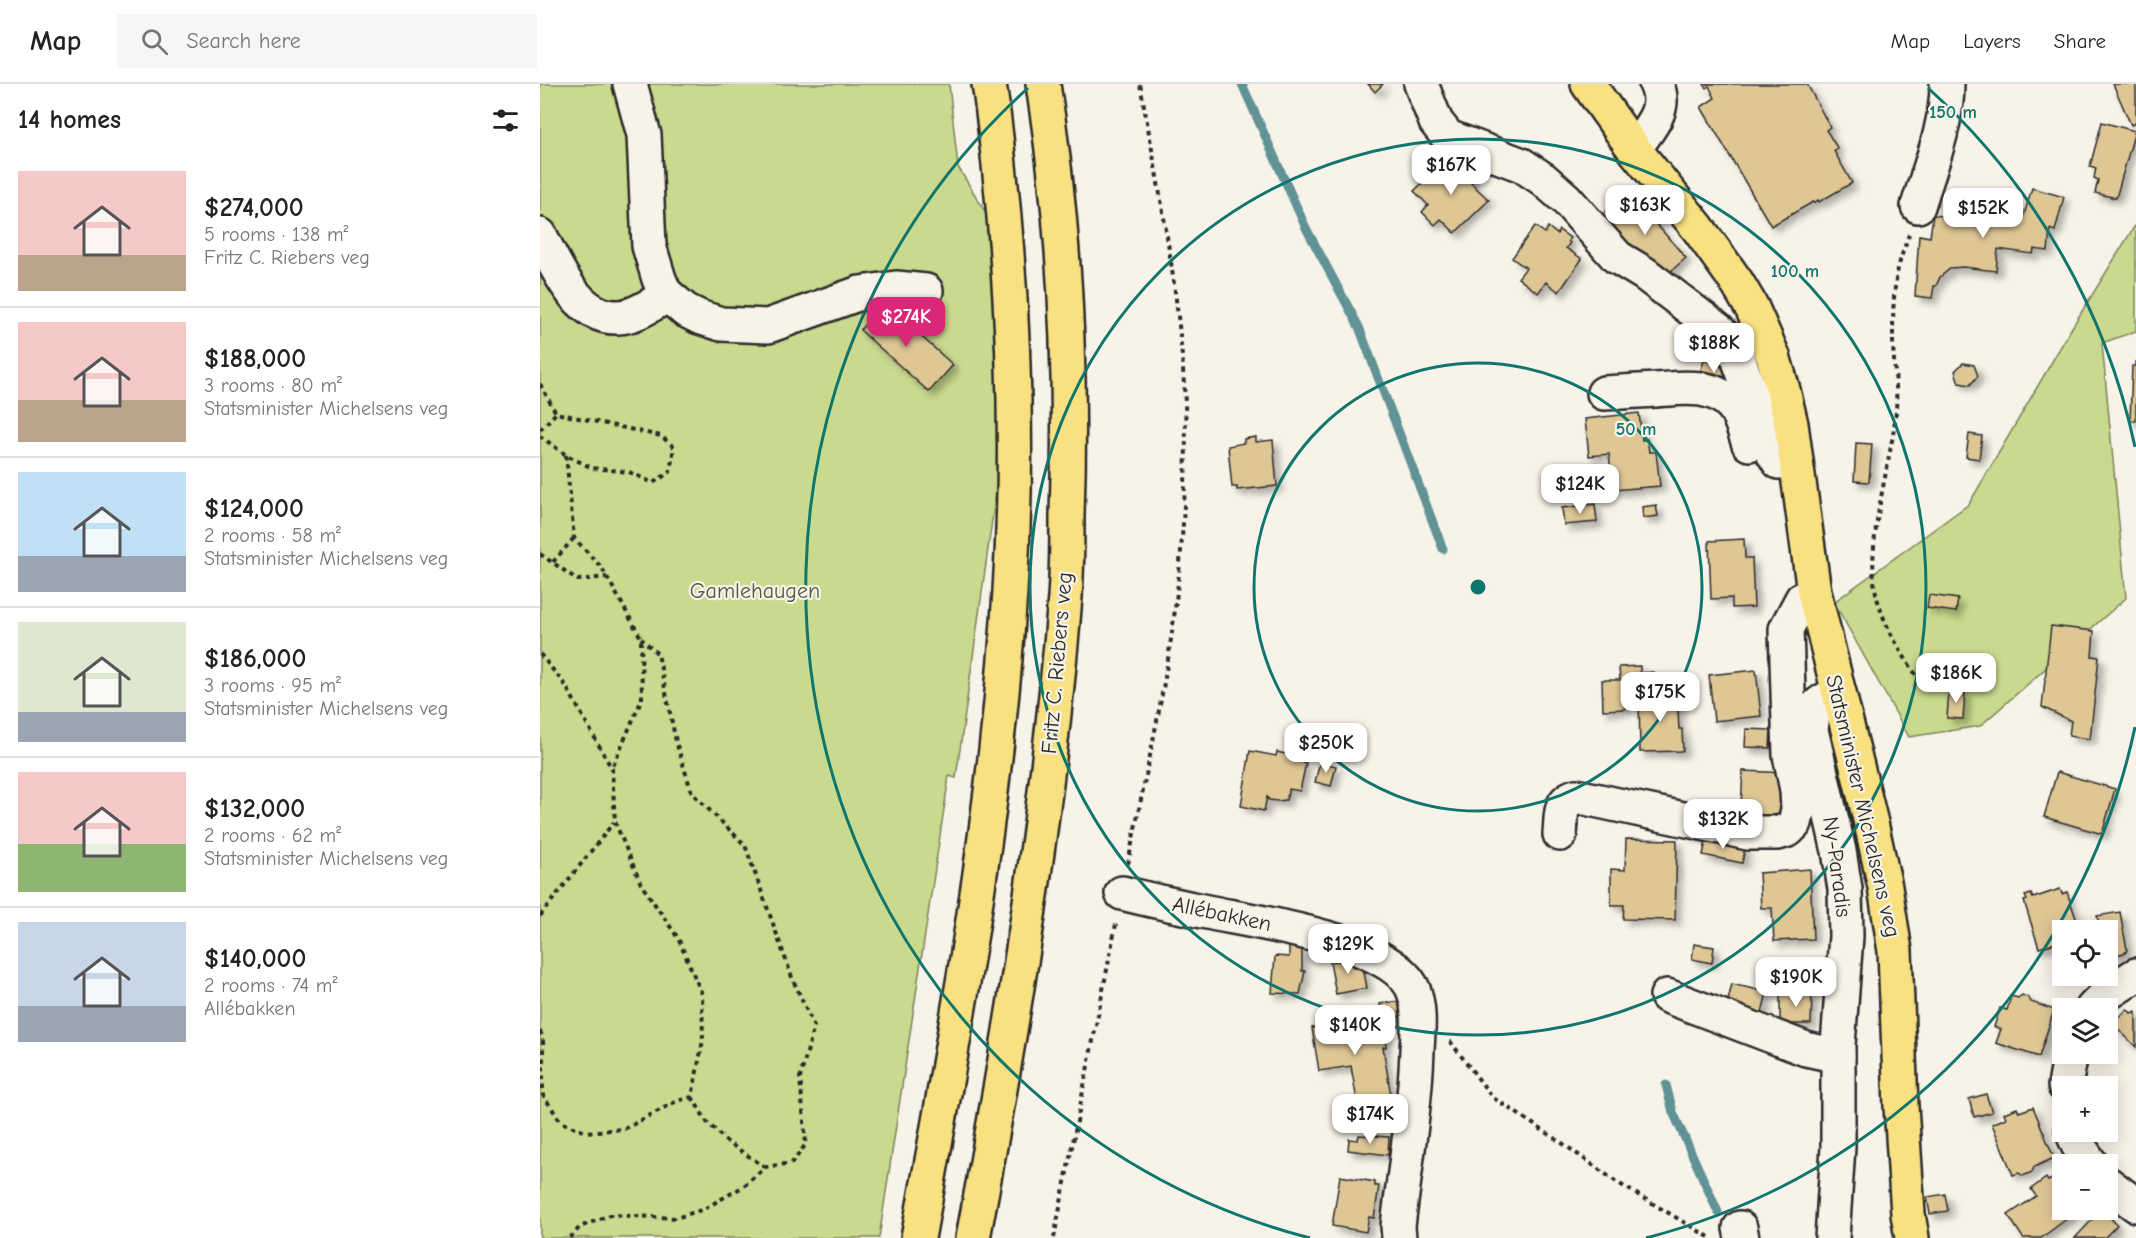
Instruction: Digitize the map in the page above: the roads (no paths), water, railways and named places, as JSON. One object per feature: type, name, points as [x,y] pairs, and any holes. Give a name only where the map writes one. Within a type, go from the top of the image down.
[{"type":"main road","points":[[918,1238],[971,932],[988,817],[1010,591],[1015,485],[1012,330],[1004,218],[989,84]]},
{"type":"main road","name":"Fritz C. Riebers veg","points":[[973,1238],[1029,917],[1044,806],[1065,594],[1069,387],[1063,269],[1043,84]]},
{"type":"main road","name":"Statsminister Michelsens veg","points":[[1588,84],[1634,149],[1698,228],[1736,281],[1752,308],[1773,356],[1783,390],[1791,424],[1787,460],[1814,592],[1882,876],[1895,951],[1901,1106],[1908,1214],[1912,1238]]},
{"type":"street","points":[[630,84],[644,135],[649,246],[658,279],[665,292],[685,310],[721,324],[768,326],[860,293],[896,288],[926,291]]},
{"type":"street","name":"Statsminister Michelsens veg","points":[[1420,84],[1436,122],[1448,137],[1522,165],[1543,179],[1566,199],[1617,257],[1645,274],[1717,329],[1734,347],[1771,450],[1787,460]]},
{"type":"street","points":[[1634,149],[1659,113],[1659,89],[1656,84]]},
{"type":"street","points":[[1918,206],[1939,139],[1947,99],[1947,84]]},
{"type":"street","points":[[540,236],[559,272],[582,304],[590,310],[604,316],[619,318],[649,306],[664,297],[665,292]]},
{"type":"street","points":[[1605,393],[1702,388],[1731,404],[1739,416],[1749,445],[1761,465],[1771,465],[1787,460]]},
{"type":"street","name":"Statsminister Michelsens veg","points":[[1560,834],[1563,803],[1568,798],[1576,796],[1748,833],[1778,833],[1788,830],[1795,823],[1798,810],[1797,790],[1790,755],[1786,629],[1803,599],[1814,592]]},
{"type":"street","name":"Ny-Paradis","points":[[1832,1238],[1838,1147],[1838,1051],[1846,936],[1845,888],[1839,850],[1811,730],[1813,712],[1817,704],[1839,693]]},
{"type":"street","name":"Allébakken","points":[[1122,893],[1272,924],[1333,940],[1358,948],[1387,963],[1401,972],[1411,983],[1418,1019],[1416,1074],[1398,1226],[1399,1238]]},
{"type":"street","points":[[2103,998],[2136,975]]},
{"type":"street","points":[[1667,996],[1806,1049],[1838,1051]]},
{"type":"street","points":[[2118,1192],[2136,1206]]},
{"type":"waterway","points":[[1242,84],[1306,228],[1359,327],[1443,549]]},
{"type":"waterway","points":[[1666,1085],[1673,1112],[1718,1212]]},
{"type":"park label","name":"Gamlehaugen","points":[[755,591]]}]
